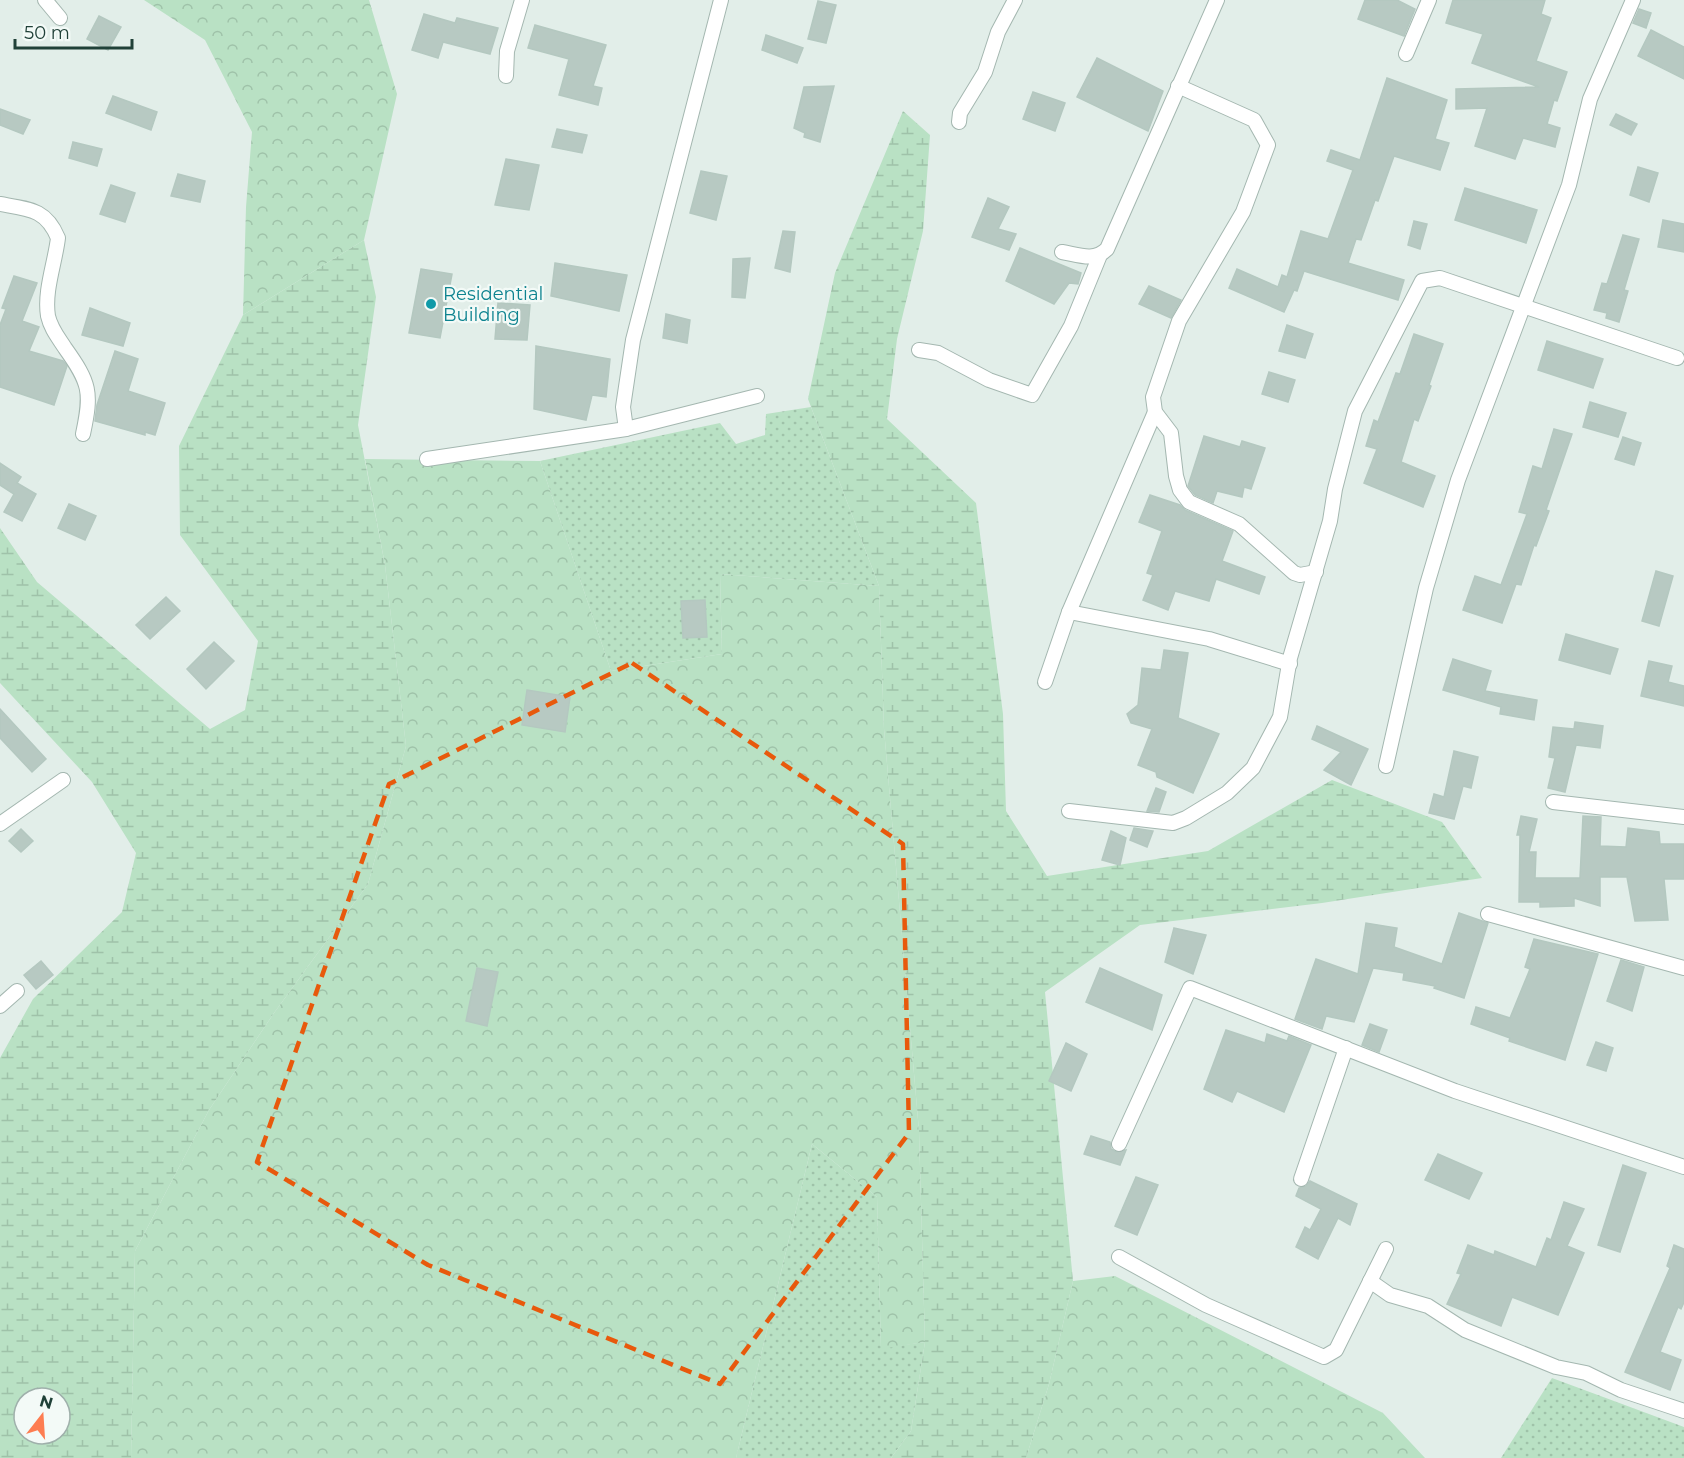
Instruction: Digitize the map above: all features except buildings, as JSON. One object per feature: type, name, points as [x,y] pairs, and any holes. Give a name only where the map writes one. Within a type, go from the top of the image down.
[{"type":"street","points":[[45,0],[60,18]]},
{"type":"street","points":[[506,76],[507,51],[522,0]]},
{"type":"street","points":[[626,429],[622,407],[633,340],[721,0]]},
{"type":"street","points":[[959,122],[960,113],[985,72],[998,32],[1015,0]]},
{"type":"street","points":[[919,350],[938,353],[989,380],[1032,395],[1071,326],[1100,255],[1114,236],[1217,0]]},
{"type":"street","points":[[1406,54],[1429,0]]},
{"type":"street","points":[[1386,766],[1430,577],[1458,480],[1569,185],[1590,99],[1633,0]]},
{"type":"street","points":[[1178,86],[1254,120],[1268,145],[1243,212],[1179,321],[1153,398],[1155,412],[1171,433],[1176,476],[1180,490],[1189,502],[1239,524],[1294,573],[1304,575],[1316,572]]},
{"type":"street","points":[[0,204],[30,209],[46,217],[58,238],[47,299],[49,316],[54,333],[88,386],[89,403],[82,434]]},
{"type":"street","points":[[1062,252],[1089,257],[1100,255]]},
{"type":"street","points":[[1069,812],[1173,823],[1186,818],[1227,793],[1253,768],[1266,748],[1280,717],[1290,664],[1316,572],[1355,411],[1422,281],[1440,278],[1677,358]]},
{"type":"street","points":[[427,459],[626,429],[757,396]]},
{"type":"street","points":[[1045,682],[1069,612],[1155,412]]},
{"type":"street","points":[[1069,612],[1209,639],[1290,664]]},
{"type":"street","points":[[0,824],[63,780]]},
{"type":"street","points":[[1553,802],[1684,817]]},
{"type":"street","points":[[1488,914],[1684,968]]},
{"type":"street","points":[[1119,1144],[1190,988],[1455,1091],[1684,1167]]},
{"type":"street","points":[[0,1006],[17,991]]},
{"type":"street","points":[[1301,1179],[1346,1048]]},
{"type":"street","points":[[1119,1257],[1206,1305],[1324,1357],[1336,1350],[1386,1249]]},
{"type":"street","points":[[1370,1281],[1390,1295],[1428,1306],[1465,1330],[1556,1367],[1586,1373],[1621,1390],[1684,1410]]},
{"type":"highlighted area","points":[[632,663],[903,844],[909,1133],[720,1384],[428,1265],[257,1162],[389,784]]},
{"type":"green space","points":[[144,0],[369,0],[397,94],[364,240],[243,315],[246,207],[252,132],[205,40]]},
{"type":"green space","points":[[903,111],[930,135],[923,231],[897,339],[887,419],[976,503],[1003,714],[1006,811],[1047,876],[1208,851],[1332,780],[1442,822],[1482,878],[1322,903],[1140,925],[1045,992],[1073,1281],[1049,1384],[1026,1458],[891,1458],[911,1431],[925,1342],[919,1131],[884,729],[879,586],[808,399],[835,273]]},
{"type":"green space","points":[[364,240],[376,297],[358,425],[385,565],[406,746],[368,884],[274,1013],[209,1110],[135,1251],[131,1458],[0,1458],[0,1058],[33,999],[122,912],[136,853],[92,782],[0,683],[0,528],[37,582],[210,729],[245,710],[258,641],[180,535],[179,446],[243,315]]},
{"type":"green space","points":[[811,407],[879,586],[720,574],[722,654],[611,671],[540,461],[720,423],[736,444],[765,435],[766,414]]},
{"type":"green space","points":[[365,459],[540,461],[611,671],[722,654],[720,574],[879,586],[884,729],[919,1131],[925,1342],[881,1349],[877,1197],[812,1144],[736,1458],[131,1458],[135,1251],[209,1110],[274,1013],[368,884],[406,746],[385,565]]},
{"type":"green space","points":[[812,1144],[877,1197],[881,1348],[925,1342],[911,1431],[891,1458],[736,1458]]},
{"type":"green space","points":[[1115,1276],[1383,1413],[1425,1458],[1026,1458],[1049,1384],[1073,1281]]},
{"type":"green space","points":[[1552,1378],[1684,1427],[1684,1458],[1501,1458]]},
{"type":"place","name":"Residential Building","points":[[431,304]]}]
